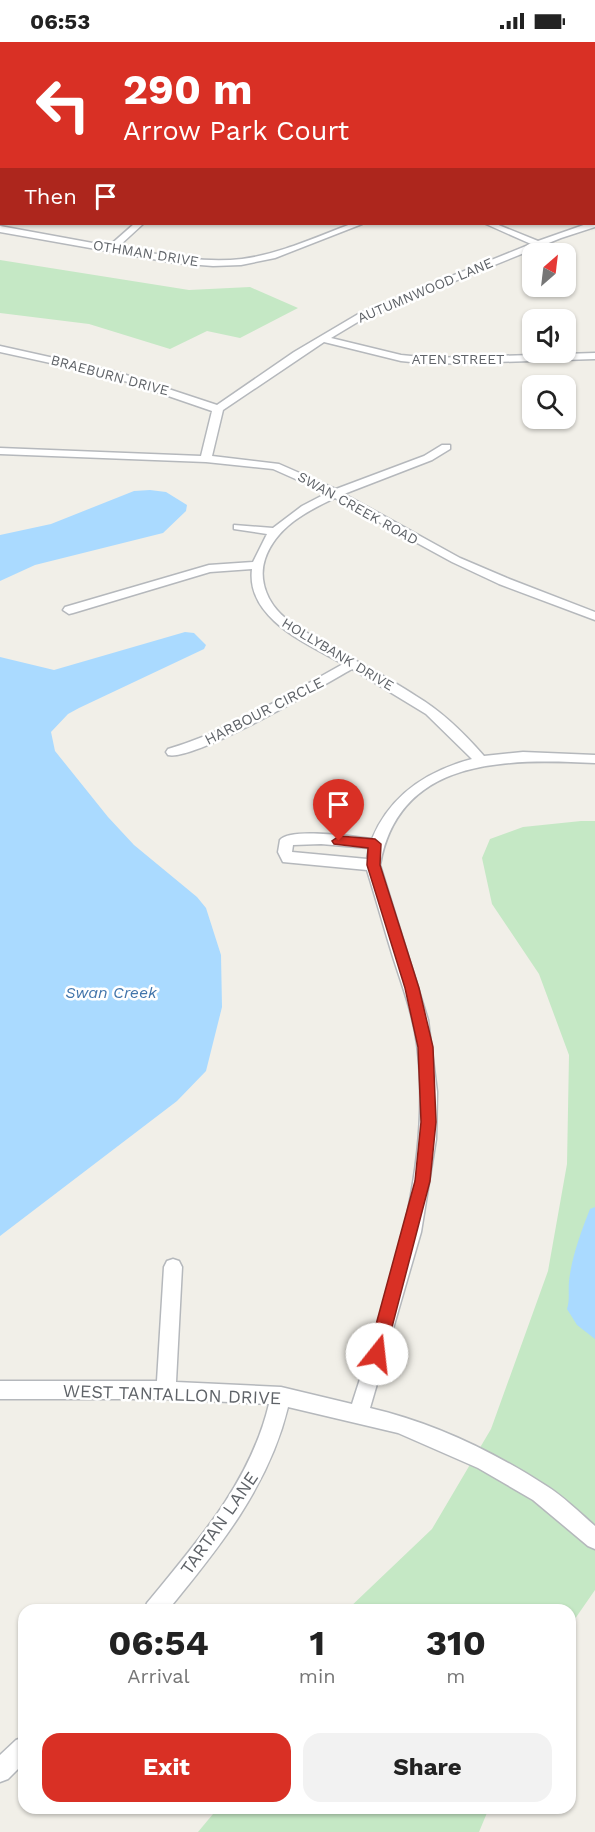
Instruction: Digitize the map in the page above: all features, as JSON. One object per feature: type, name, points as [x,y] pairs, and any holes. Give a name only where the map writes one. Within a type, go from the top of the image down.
[{"type":"street","points":[[112,248],[138,225]]},
{"type":"street","name":"OTHMAN DRIVE","points":[[0,229],[190,262],[242,262],[291,250],[355,225]]},
{"type":"street","points":[[492,225],[536,243]]},
{"type":"street","name":"AUTUMNWOOD LANE","points":[[541,243],[592,225]]},
{"type":"street","name":"AUTUMNWOOD LANE","points":[[218,409],[363,315],[522,250]]},
{"type":"street","name":"ATEN STREET","points":[[323,339],[401,358],[424,360],[595,356]]},
{"type":"street","name":"BRAEBURN DRIVE","points":[[0,349],[113,374],[218,409]]},
{"type":"street","points":[[206,459],[218,409]]},
{"type":"street","points":[[69,610],[209,569],[256,566],[260,552],[274,532],[296,514],[429,458],[446,447]]},
{"type":"street","name":"SWAN CREEK ROAD","points":[[0,451],[206,459],[275,466],[337,495],[456,560],[520,588],[595,616]]},
{"type":"street","points":[[238,527],[274,532]]},
{"type":"street","name":"HOLLYBANK DRIVE","points":[[256,566],[263,597],[276,616],[435,715],[481,761]]},
{"type":"street","name":"HARBOUR CIRCLE","points":[[173,752],[194,746],[275,708],[352,664]]},
{"type":"street","points":[[358,1414],[415,1215],[423,1181],[428,1122],[425,1047],[420,1018],[373,865],[375,844],[391,816],[413,792],[442,774],[481,761],[542,757],[595,759]]},
{"type":"street","points":[[373,865],[301,861],[288,858],[285,852],[287,840],[321,839],[375,844]]},
{"type":"street","points":[[166,1390],[173,1267]]},
{"type":"street","name":"WEST TANTALLON DRIVE","points":[[0,1390],[166,1390],[281,1396],[399,1424],[485,1461],[540,1494],[595,1539]]},
{"type":"street","name":"TARTAN LANE","points":[[159,1604],[205,1548],[249,1486],[264,1458],[276,1423],[281,1396]]},
{"type":"street","points":[[0,1771],[18,1754]]},
{"type":"green space","points":[[0,260],[189,290],[250,287],[298,308],[240,338],[207,331],[170,349],[89,324],[0,313]]},
{"type":"green space","points":[[595,821],[595,1590],[576,1617],[576,1604],[353,1604],[432,1529],[491,1429],[548,1271],[567,1164],[569,1055],[539,974],[492,904],[482,858],[490,839],[523,827]]},
{"type":"green space","points":[[213,1814],[486,1814],[479,1832],[198,1832]]},
{"type":"water","points":[[134,491],[166,492],[187,505],[186,511],[163,533],[35,565],[0,581],[0,535],[51,524]]},
{"type":"water","name":"Swan Creek","points":[[185,632],[194,633],[206,645],[204,649],[79,708],[68,714],[51,732],[55,751],[108,817],[134,845],[197,897],[206,908],[221,955],[222,1007],[206,1071],[177,1101],[0,1236],[0,657],[54,670]]},
{"type":"water","points":[[595,1207],[595,1339],[577,1325],[567,1309],[570,1272],[575,1253],[590,1209]]},
{"type":"route","points":[[339,841],[375,844],[373,865],[420,1018],[428,1082],[427,1151],[423,1181],[402,1268],[377,1354]]}]
